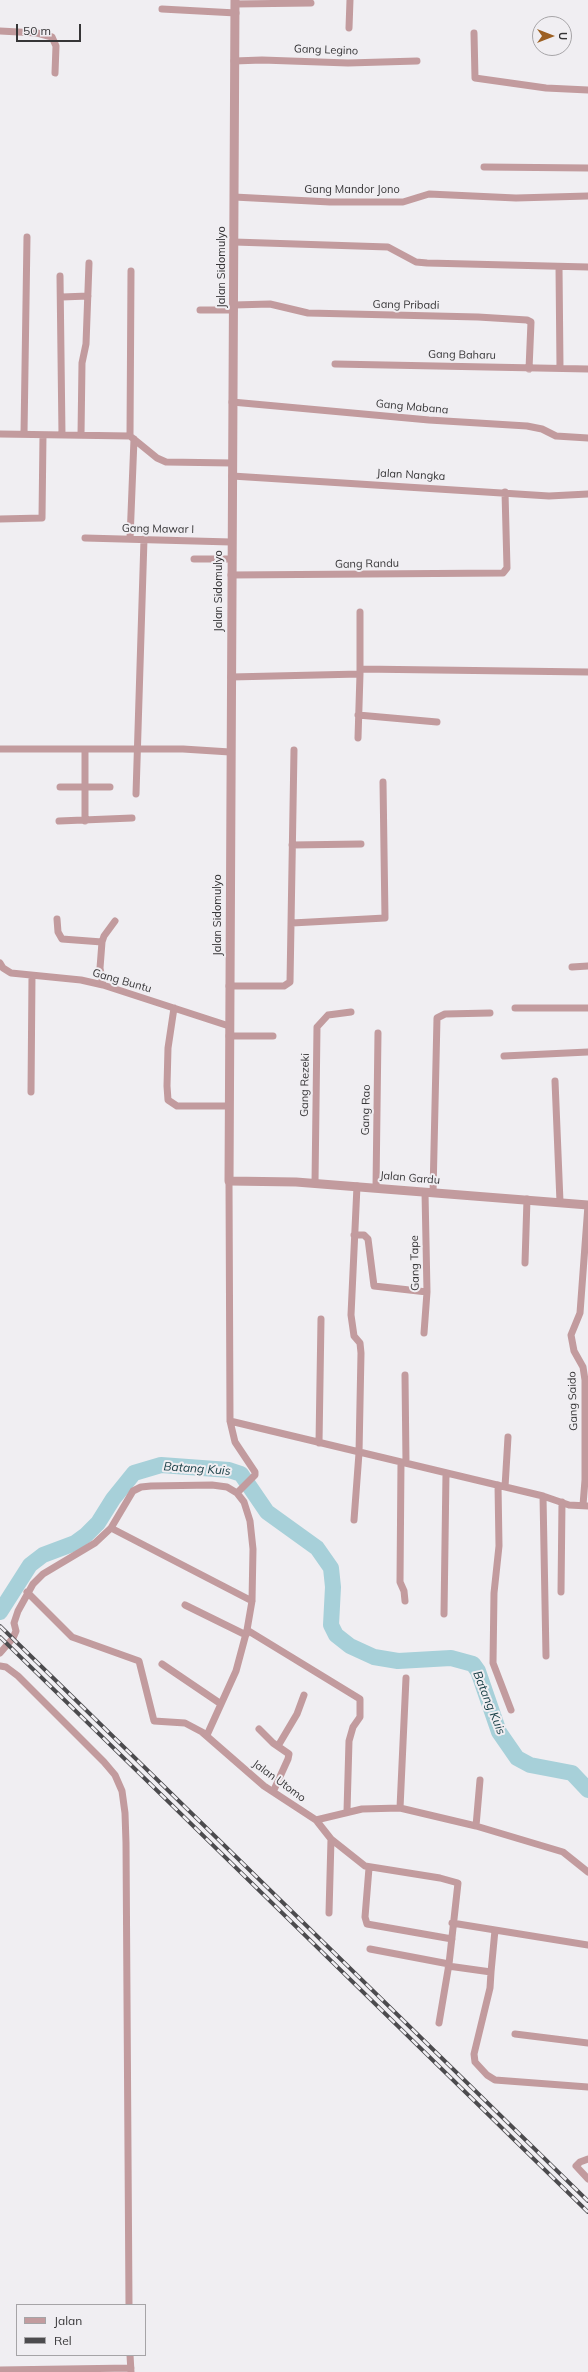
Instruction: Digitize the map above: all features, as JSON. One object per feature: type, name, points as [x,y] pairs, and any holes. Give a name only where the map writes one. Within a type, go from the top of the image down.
[{"type":"street","points":[[349,28],[350,0]]},
{"type":"street","points":[[162,9],[311,3]]},
{"type":"street","name":"Jalan Sidomulyo","points":[[229,1181],[234,61],[236,5]]},
{"type":"street","points":[[0,31],[37,32],[52,37],[56,46],[55,73]]},
{"type":"street","points":[[474,33],[475,78],[546,88],[588,90]]},
{"type":"street","name":"Gang Legino","points":[[234,61],[348,63],[417,61]]},
{"type":"street","points":[[484,167],[588,168]]},
{"type":"street","name":"Gang Mandor Jono","points":[[234,197],[337,202],[403,202],[429,194],[516,198],[588,196]]},
{"type":"street","points":[[24,434],[27,237]]},
{"type":"street","points":[[234,242],[382,247],[394,249],[416,262],[428,263],[588,267]]},
{"type":"street","points":[[81,435],[82,363],[86,344],[89,263]]},
{"type":"street","points":[[559,267],[560,367]]},
{"type":"street","points":[[130,540],[132,438],[131,271]]},
{"type":"street","points":[[60,276],[62,297],[62,435]]},
{"type":"street","points":[[62,297],[88,296]]},
{"type":"street","name":"Gang Pribadi","points":[[234,307],[270,304],[308,313],[478,317],[527,320],[531,322],[529,369]]},
{"type":"street","points":[[200,310],[234,307]]},
{"type":"street","name":"Gang Baharu","points":[[335,364],[529,369],[560,367],[588,369]]},
{"type":"street","name":"Gang Mabana","points":[[232,402],[429,420],[527,426],[542,429],[556,436],[588,438]]},
{"type":"street","points":[[0,434],[81,435],[132,438],[157,458],[166,462],[232,463]]},
{"type":"street","points":[[0,519],[42,518],[43,435]]},
{"type":"street","name":"Jalan Nangka","points":[[232,476],[550,496],[588,494]]},
{"type":"street","name":"Gang Randu","points":[[231,575],[503,573],[507,568],[505,492]]},
{"type":"street","name":"Gang Mawar I","points":[[85,538],[232,542]]},
{"type":"street","points":[[136,794],[144,539]]},
{"type":"street","points":[[194,559],[232,560]]},
{"type":"street","points":[[358,738],[360,612]]},
{"type":"street","points":[[231,677],[360,672],[588,672]]},
{"type":"street","points":[[358,715],[437,722]]},
{"type":"street","points":[[0,749],[137,749],[230,752]]},
{"type":"street","points":[[85,750],[85,821]]},
{"type":"street","points":[[229,986],[288,984],[292,923],[294,750]]},
{"type":"street","points":[[292,923],[384,918],[383,782]]},
{"type":"street","points":[[60,787],[110,787]]},
{"type":"street","points":[[59,821],[132,818]]},
{"type":"street","points":[[292,845],[361,844]]},
{"type":"street","points":[[57,919],[58,932],[62,939],[102,942]]},
{"type":"street","points":[[103,985],[100,968],[102,942],[104,936],[116,921]]},
{"type":"street","name":"Gang Buntu","points":[[0,963],[6,972],[32,976],[81,980],[103,985],[229,1026]]},
{"type":"street","points":[[572,967],[588,966]]},
{"type":"street","points":[[31,1092],[32,976]]},
{"type":"street","points":[[174,1008],[167,1074],[167,1095],[171,1104],[177,1106],[229,1106]]},
{"type":"street","points":[[515,1008],[588,1008]]},
{"type":"street","name":"Gang Rezeki","points":[[315,1183],[317,1027],[328,1015],[351,1012]]},
{"type":"street","name":"Gang Tape","points":[[424,1333],[427,1292],[429,1192],[437,1018],[445,1014],[490,1013]]},
{"type":"street","name":"Gang Rao","points":[[376,1187],[378,1033]]},
{"type":"street","points":[[229,1036],[273,1036]]},
{"type":"street","points":[[504,1056],[588,1052]]},
{"type":"street","points":[[555,1081],[560,1202]]},
{"type":"street","points":[[229,1181],[230,1421],[235,1442],[254,1470],[255,1475],[238,1493]]},
{"type":"street","name":"Jalan Gardu","points":[[229,1181],[315,1183],[588,1204]]},
{"type":"street","points":[[354,1520],[359,1453],[361,1353],[361,1346],[354,1336],[351,1315],[357,1186]]},
{"type":"street","points":[[525,1263],[527,1199]]},
{"type":"street","name":"Gang Saido","points":[[585,1505],[584,1373],[574,1351],[571,1334],[580,1313],[588,1204]]},
{"type":"street","points":[[354,1235],[364,1235],[368,1240],[374,1286],[427,1292]]},
{"type":"street","points":[[319,1443],[321,1319]]},
{"type":"street","points":[[405,1374],[400,1582],[404,1591],[405,1600]]},
{"type":"street","points":[[230,1421],[543,1496],[569,1505],[585,1505]]},
{"type":"street","points":[[508,1437],[501,1486],[499,1546],[494,1594],[493,1663],[511,1710]]},
{"type":"street","points":[[444,1614],[446,1473]]},
{"type":"street","points":[[0,1654],[16,1632],[14,1622],[27,1592],[43,1574],[82,1553],[111,1528],[133,1491],[141,1487],[212,1485],[227,1487],[238,1493],[244,1502],[250,1521],[253,1550],[252,1601],[246,1633],[236,1671],[207,1736]]},
{"type":"street","points":[[543,1496],[546,1656]]},
{"type":"street","points":[[561,1592],[562,1502]]},
{"type":"street","points":[[111,1528],[252,1601]]},
{"type":"street","name":"Jalan Utomo","points":[[27,1592],[72,1637],[139,1661],[154,1721],[185,1723],[207,1736],[222,1751],[273,1792],[316,1820],[331,1839],[369,1868]]},
{"type":"street","points":[[185,1605],[246,1633],[360,1699],[360,1717],[354,1727],[349,1741],[347,1811]]},
{"type":"street","points":[[162,1664],[221,1704]]},
{"type":"street","points":[[0,1666],[6,1667],[18,1676],[104,1762],[116,1775],[122,1791],[125,1813],[126,1843],[129,2304]]},
{"type":"street","points":[[400,1808],[406,1678]]},
{"type":"street","points":[[278,1746],[297,1714],[304,1695]]},
{"type":"street","points":[[259,1729],[289,1756],[273,1792]]},
{"type":"street","points":[[476,1826],[480,1780]]},
{"type":"street","points":[[316,1820],[362,1808],[400,1808],[476,1826],[563,1852],[588,1872]]},
{"type":"street","points":[[329,1913],[331,1839]]},
{"type":"street","points":[[439,2024],[452,1939],[452,1923],[459,1887],[457,1882],[440,1878],[369,1868],[366,1917],[367,1924],[452,1939]]},
{"type":"street","points":[[452,1923],[588,1945]]},
{"type":"street","points":[[495,1930],[490,1988],[474,2054],[478,2066],[491,2079],[496,2080],[588,2087]]},
{"type":"street","points":[[370,1949],[491,1972]]},
{"type":"street","points":[[515,2034],[588,2043]]},
{"type":"street","points":[[588,2159],[577,2163],[576,2166],[588,2179]]},
{"type":"street","points":[[0,2370],[131,2370],[130,2356]]},
{"type":"waterway","name":"Batang Kuis","points":[[0,1612],[30,1565],[43,1555],[75,1543],[86,1535],[98,1523],[113,1499],[134,1473],[161,1465],[229,1470],[241,1474],[267,1512],[317,1548],[331,1568],[333,1587],[331,1625],[336,1635],[350,1646],[374,1657],[398,1661],[451,1658],[473,1664],[478,1671],[499,1732],[517,1758],[530,1765],[572,1773],[588,1790]]},
{"type":"railway","points":[[0,1626],[588,2201]]},
{"type":"railway","points":[[0,1637],[588,2212]]}]
